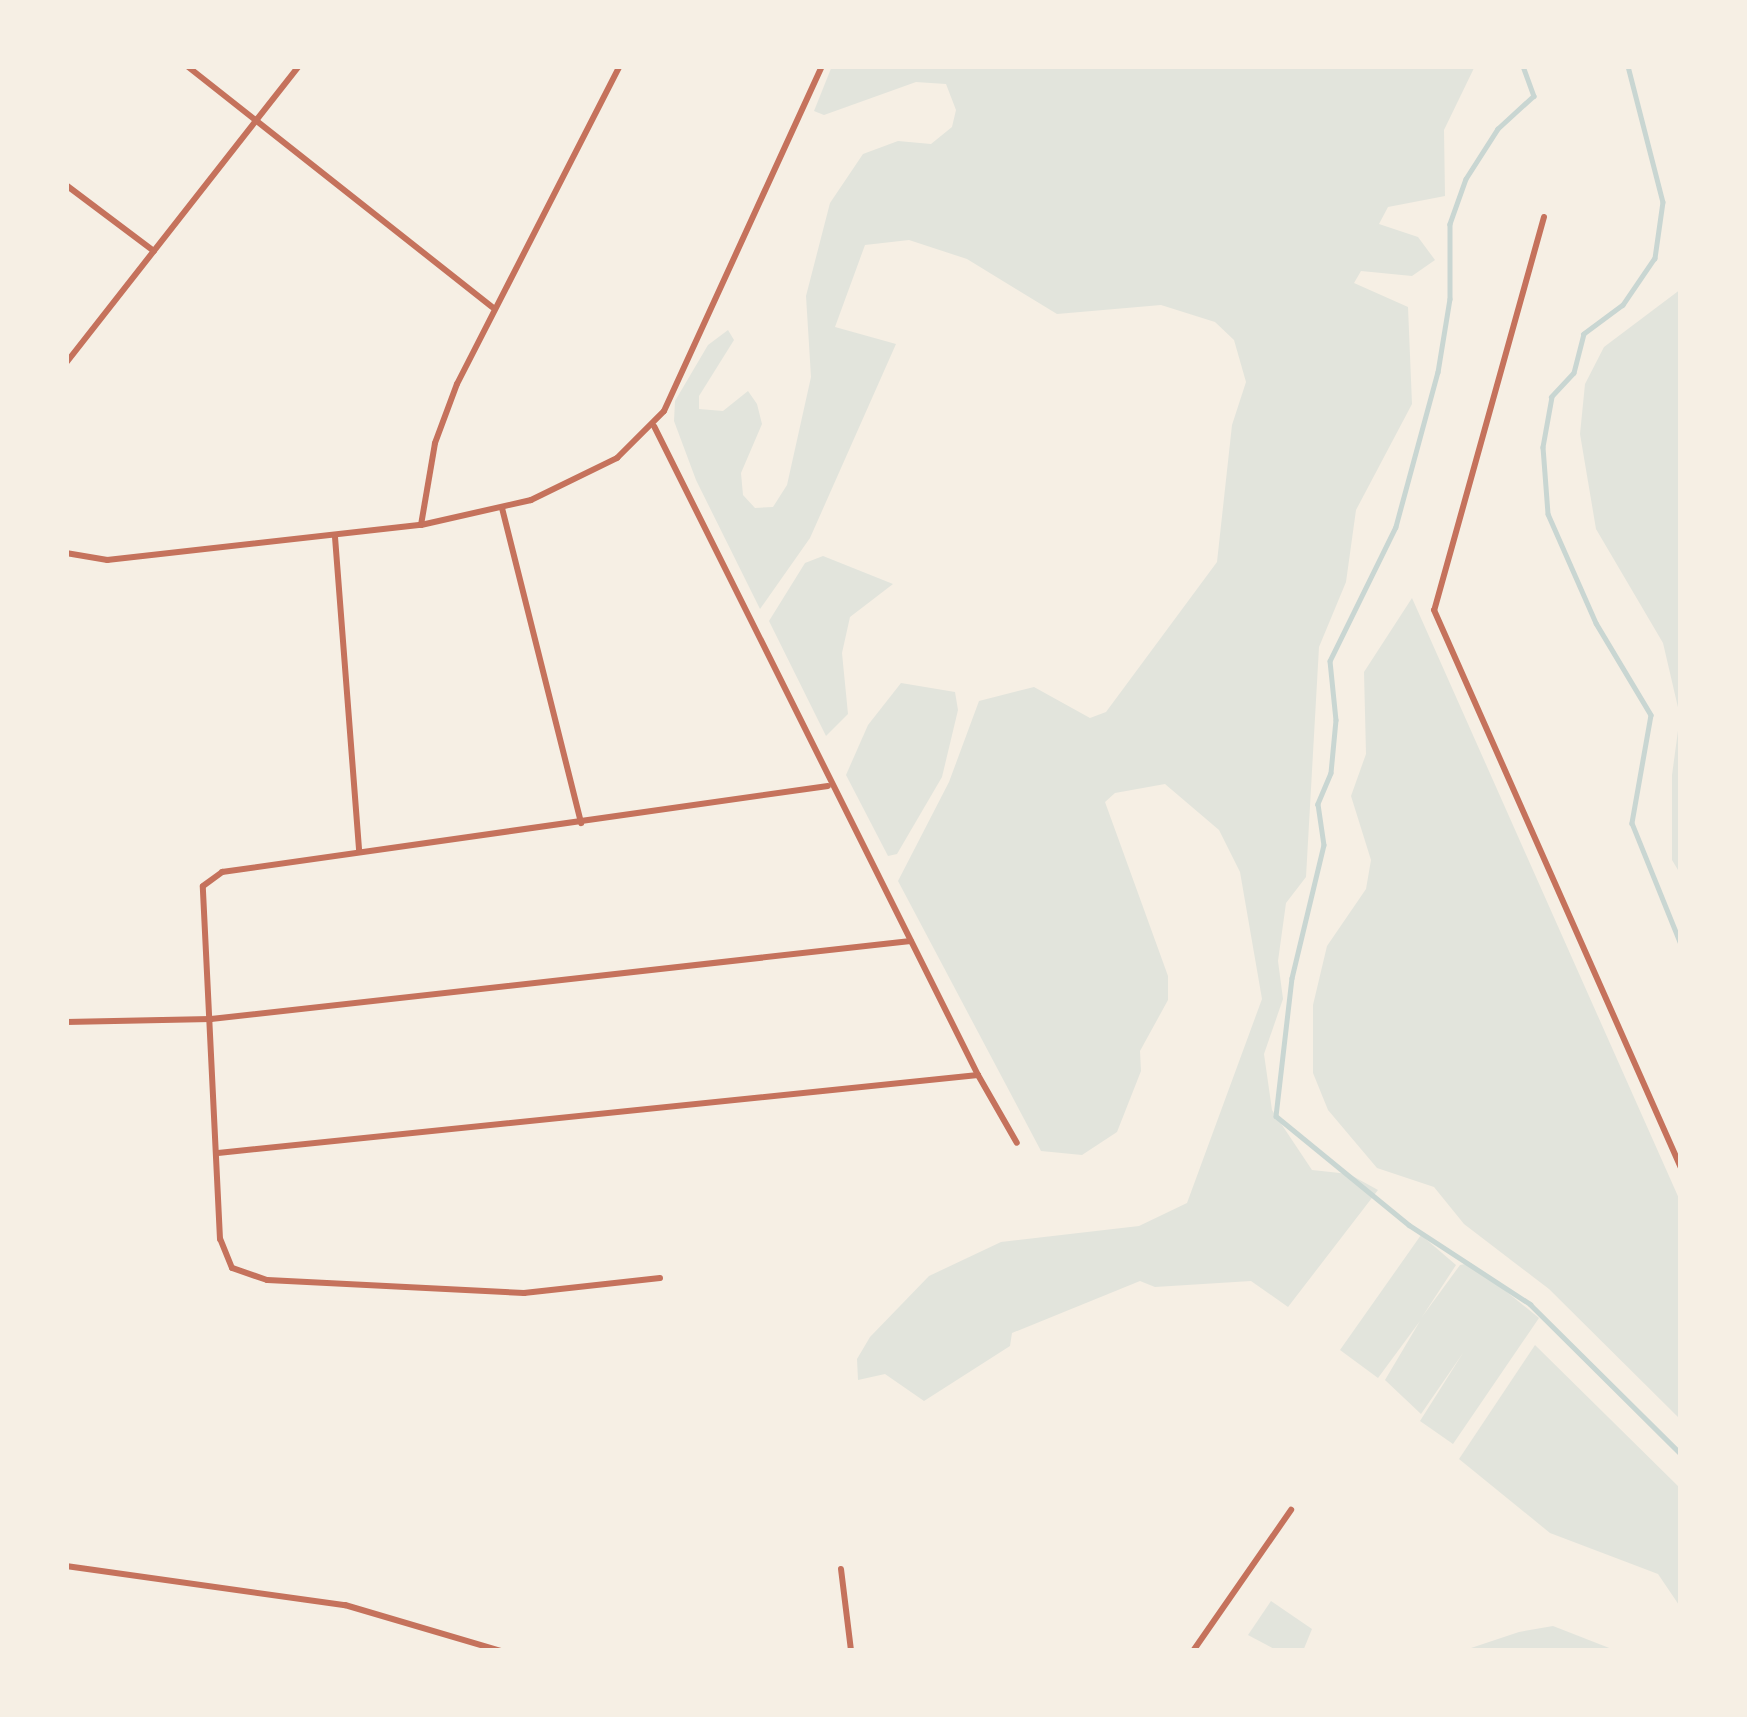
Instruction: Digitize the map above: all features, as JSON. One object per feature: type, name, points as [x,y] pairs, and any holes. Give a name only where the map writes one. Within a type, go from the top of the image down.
[{"type":"street","points":[[187,66],[492,307]]},
{"type":"street","points":[[66,363],[299,66]]},
{"type":"street","points":[[421,525],[438,434],[492,307],[620,66]]},
{"type":"street","points":[[66,553],[107,560],[421,525],[502,508],[603,467],[654,426],[822,66]]},
{"type":"street","points":[[66,185],[154,251]]},
{"type":"street","points":[[1544,217],[1434,610],[1681,1168]]},
{"type":"street","points":[[654,426],[828,786],[1017,1143]]},
{"type":"street","points":[[502,508],[581,824]]},
{"type":"street","points":[[335,537],[358,852]]},
{"type":"street","points":[[660,1278],[524,1293],[248,1277],[223,1252],[207,879],[358,852],[828,786]]},
{"type":"street","points":[[66,1022],[211,1019],[911,941]]},
{"type":"street","points":[[218,1154],[978,1075]]},
{"type":"street","points":[[1193,1651],[1292,1510]]},
{"type":"street","points":[[66,1566],[345,1605],[501,1651]]},
{"type":"street","points":[[841,1569],[851,1651]]},
{"type":"shaded area","points":[[832,66],[1475,66],[1444,130],[1445,196],[1388,207],[1379,224],[1418,237],[1435,260],[1412,276],[1361,271],[1354,283],[1408,307],[1412,404],[1356,510],[1346,582],[1319,647],[1306,877],[1286,903],[1278,961],[1283,999],[1264,1054],[1272,1110],[1312,1170],[1349,1174],[1378,1190],[1288,1307],[1251,1281],[1155,1287],[1140,1281],[1012,1333],[1010,1346],[924,1401],[885,1374],[858,1380],[857,1359],[870,1337],[929,1276],[1001,1242],[1139,1226],[1187,1203],[1262,999],[1240,872],[1219,830],[1165,784],[1115,793],[1105,802],[1168,976],[1168,1000],[1140,1051],[1141,1071],[1117,1132],[1082,1155],[1041,1151],[898,881],[949,782],[979,701],[1034,687],[1090,718],[1106,712],[1217,562],[1232,425],[1246,382],[1234,340],[1215,322],[1161,305],[1057,314],[967,259],[909,240],[865,245],[835,327],[896,344],[810,538],[760,609],[696,480],[674,421],[675,401],[708,345],[728,330],[734,340],[699,396],[699,409],[723,411],[748,391],[762,424],[741,473],[743,495],[755,508],[773,507],[787,485],[811,377],[806,296],[830,203],[863,154],[898,141],[931,144],[952,127],[956,110],[946,84],[916,82],[824,115],[814,111]]},
{"type":"shaded area","points":[[1681,289],[1681,875],[1672,860],[1672,775],[1680,716],[1663,643],[1596,529],[1580,434],[1585,384],[1604,347]]},
{"type":"shaded area","points":[[823,556],[893,584],[850,617],[842,653],[848,714],[826,736],[769,621],[805,563]]},
{"type":"shaded area","points":[[1412,598],[1681,1203],[1681,1420],[1549,1289],[1464,1224],[1434,1187],[1377,1168],[1328,1110],[1313,1073],[1313,1005],[1327,946],[1366,889],[1371,860],[1351,796],[1366,754],[1364,672]]},
{"type":"shaded area","points":[[901,683],[955,692],[958,710],[942,777],[897,854],[888,856],[846,775],[868,725]]},
{"type":"shaded area","points":[[1421,1235],[1456,1265],[1422,1317],[1460,1265],[1471,1263],[1539,1318],[1453,1444],[1420,1421],[1463,1353],[1421,1414],[1385,1380],[1420,1321],[1378,1378],[1340,1350]]},
{"type":"shaded area","points":[[1535,1345],[1681,1489],[1681,1608],[1658,1574],[1550,1533],[1459,1459]]},
{"type":"shaded area","points":[[1271,1601],[1312,1629],[1303,1651],[1278,1651],[1248,1635]]},
{"type":"shaded area","points":[[1553,1626],[1617,1651],[1462,1651],[1519,1632]]},
{"type":"waterway","points":[[1523,66],[1534,96],[1498,129],[1466,179],[1450,224],[1450,299],[1438,372],[1396,527],[1330,661],[1336,720],[1331,773],[1318,804],[1324,845],[1292,978],[1276,1116],[1409,1225],[1530,1304],[1681,1454]]},
{"type":"waterway","points":[[1628,66],[1663,202],[1655,258],[1623,305],[1584,334],[1574,373],[1552,397],[1543,447],[1548,514],[1596,623],[1651,715],[1632,823],[1681,944]]}]
